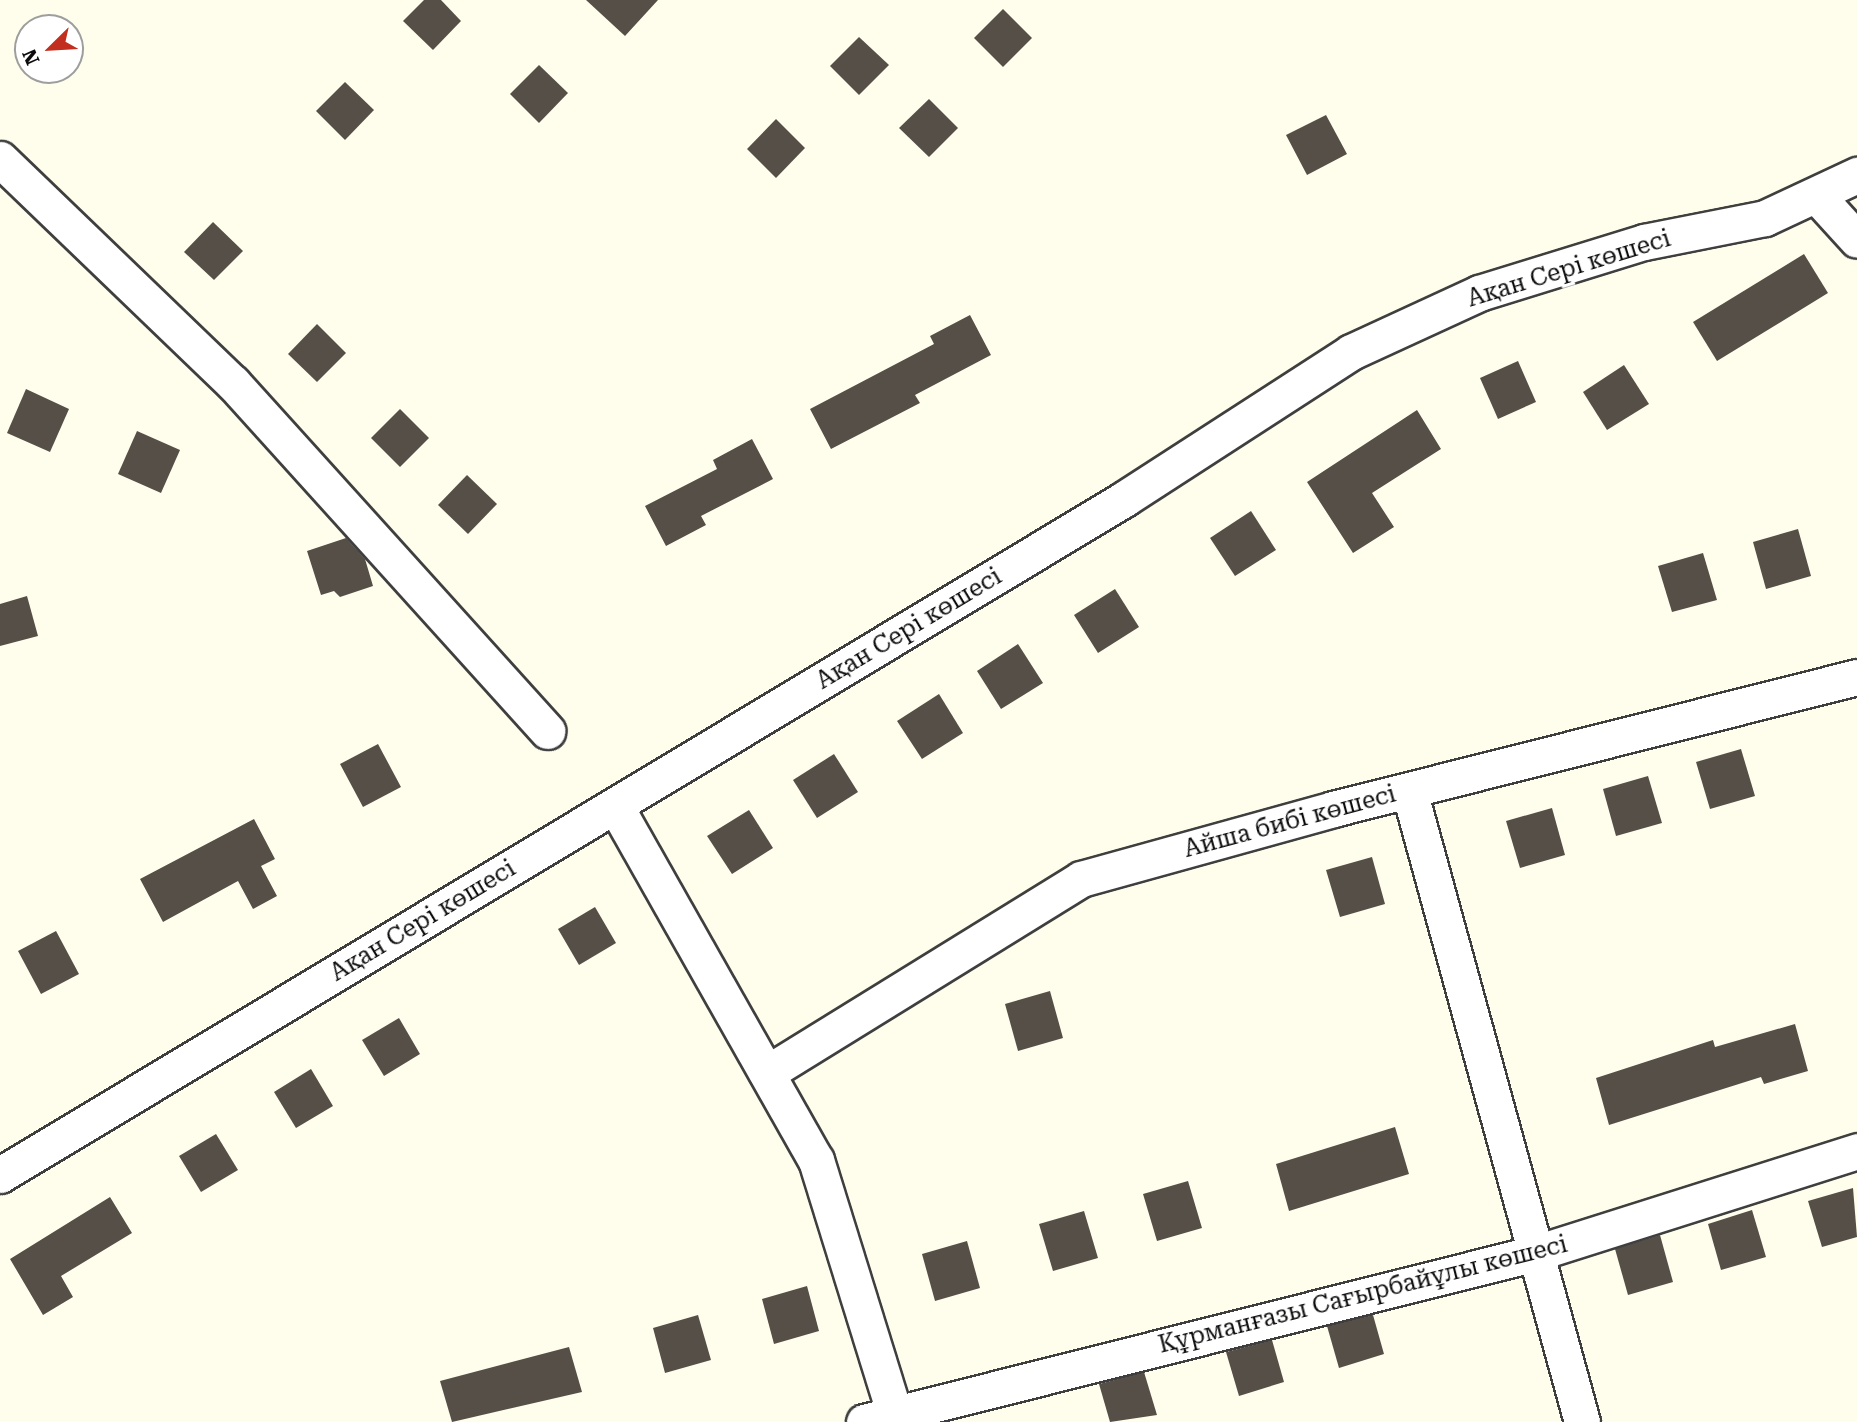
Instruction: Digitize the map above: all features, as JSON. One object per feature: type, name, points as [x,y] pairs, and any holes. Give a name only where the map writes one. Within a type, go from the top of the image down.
[{"type":"street","points":[[0,159],[233,383],[547,731]]},
{"type":"street","name":"Ақан Сері көшесі","points":[[0,1175],[1124,499],[1351,352],[1479,293],[1644,242],[1765,218],[1857,175]]},
{"type":"street","points":[[1816,196],[1857,240]]},
{"type":"street","name":"Айша бибі көшесі","points":[[767,1073],[1081,879],[1409,790],[1857,677]]},
{"type":"street","points":[[1409,790],[1582,1422]]},
{"type":"street","points":[[615,807],[816,1160],[886,1420]]},
{"type":"street","name":"Құрманғазы Сағырбайұлы көшесі","points":[[886,1420],[1536,1254],[1857,1151]]},
{"type":"building","points":[[424,0],[441,0],[461,21],[433,50],[403,21]]},
{"type":"building","points":[[586,0],[658,0],[625,36]]},
{"type":"building","points":[[1003,9],[1032,38],[1003,67],[974,38]]},
{"type":"building","points":[[859,37],[889,65],[859,95],[830,66]]},
{"type":"building","points":[[539,65],[568,93],[539,123],[510,94]]},
{"type":"building","points":[[345,82],[374,110],[345,140],[316,111]]},
{"type":"building","points":[[929,99],[958,128],[929,157],[899,128]]},
{"type":"building","points":[[1326,115],[1347,154],[1307,175],[1286,135]]},
{"type":"building","points":[[776,119],[805,148],[776,178],[747,149]]},
{"type":"building","points":[[213,222],[243,251],[214,280],[184,252]]},
{"type":"building","points":[[1804,254],[1828,293],[1717,361],[1693,322]]},
{"type":"building","points":[[970,315],[991,355],[915,395],[920,403],[831,449],[810,409],[934,344],[930,336]]},
{"type":"building","points":[[317,324],[346,353],[317,382],[288,354]]},
{"type":"building","points":[[1518,361],[1536,402],[1498,419],[1480,378]]},
{"type":"building","points":[[1624,365],[1649,404],[1607,430],[1583,392]]},
{"type":"building","points":[[26,389],[69,409],[50,452],[7,433]]},
{"type":"building","points":[[400,409],[429,438],[400,467],[371,438]]},
{"type":"building","points":[[1417,410],[1441,449],[1372,493],[1394,527],[1353,553],[1307,482]]},
{"type":"building","points":[[137,431],[180,450],[161,493],[118,474]]},
{"type":"building","points":[[752,439],[773,479],[701,516],[706,525],[666,546],[645,506],[717,469],[713,460]]},
{"type":"building","points":[[467,475],[497,504],[468,534],[438,505]]},
{"type":"building","points":[[1251,511],[1276,550],[1235,576],[1210,538]]},
{"type":"building","points":[[1798,529],[1811,576],[1766,589],[1753,542]]},
{"type":"building","points":[[346,538],[365,559],[373,586],[340,597],[334,591],[321,595],[307,551]]},
{"type":"building","points":[[1703,553],[1717,600],[1672,612],[1658,566]]},
{"type":"building","points":[[1115,589],[1139,627],[1098,653],[1074,615]]},
{"type":"building","points":[[27,596],[38,636],[0,646],[0,604]]},
{"type":"building","points":[[1018,644],[1043,683],[1001,709],[977,671]]},
{"type":"building","points":[[939,694],[963,733],[922,759],[897,721]]},
{"type":"building","points":[[378,744],[401,787],[363,807],[340,764]]},
{"type":"building","points":[[1741,749],[1755,796],[1710,809],[1696,762]]},
{"type":"building","points":[[834,754],[858,792],[817,818],[793,780]]},
{"type":"building","points":[[1648,776],[1662,823],[1616,836],[1603,789]]},
{"type":"building","points":[[1552,808],[1565,855],[1520,868],[1506,821]]},
{"type":"building","points":[[749,810],[773,848],[732,874],[707,836]]},
{"type":"building","points":[[254,819],[275,859],[261,866],[277,896],[253,909],[238,881],[163,922],[140,879]]},
{"type":"building","points":[[1372,857],[1385,904],[1340,917],[1326,870]]},
{"type":"building","points":[[595,907],[616,943],[579,965],[558,929]]},
{"type":"building","points":[[56,931],[79,974],[41,994],[18,951]]},
{"type":"building","points":[[1050,991],[1063,1038],[1018,1051],[1005,1004]]},
{"type":"building","points":[[399,1018],[420,1054],[384,1076],[362,1040]]},
{"type":"building","points":[[1795,1024],[1808,1071],[1764,1084],[1761,1077],[1609,1125],[1596,1078],[1713,1040],[1715,1047]]},
{"type":"building","points":[[311,1069],[333,1106],[296,1128],[274,1092]]},
{"type":"building","points":[[1395,1127],[1409,1174],[1289,1211],[1276,1164]]},
{"type":"building","points":[[216,1134],[238,1170],[201,1192],[179,1156]]},
{"type":"building","points":[[1188,1181],[1202,1228],[1157,1241],[1143,1194]]},
{"type":"building","points":[[1853,1188],[1857,1237],[1822,1247],[1808,1201]]},
{"type":"building","points":[[110,1197],[132,1233],[61,1276],[73,1297],[43,1315],[10,1259]]},
{"type":"building","points":[[1752,1210],[1766,1257],[1721,1270],[1708,1224]]},
{"type":"building","points":[[1084,1211],[1098,1258],[1053,1271],[1039,1224]]},
{"type":"building","points":[[1660,1235],[1673,1282],[1628,1295],[1615,1249]]},
{"type":"building","points":[[967,1241],[980,1288],[935,1301],[922,1254]]},
{"type":"building","points":[[807,1286],[819,1331],[774,1344],[762,1299]]},
{"type":"building","points":[[698,1315],[711,1360],[665,1373],[653,1328]]},
{"type":"building","points":[[1373,1315],[1384,1354],[1339,1368],[1327,1326]]},
{"type":"building","points":[[1272,1340],[1284,1382],[1239,1396],[1226,1352]]},
{"type":"building","points":[[569,1347],[582,1392],[452,1422],[440,1381]]},
{"type":"building","points":[[1144,1372],[1157,1415],[1110,1422],[1099,1384]]}]
